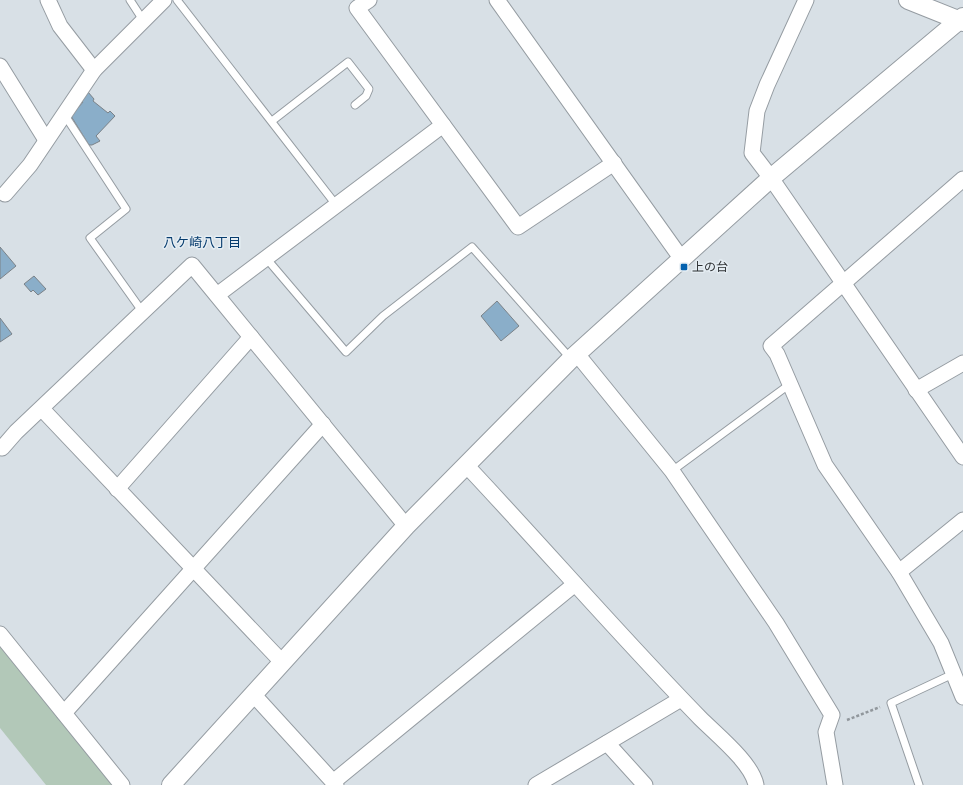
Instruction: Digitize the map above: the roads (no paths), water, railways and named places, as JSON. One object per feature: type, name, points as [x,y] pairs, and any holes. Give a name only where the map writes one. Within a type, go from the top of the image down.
[{"type":"street","points":[[48,0],[60,26],[94,70]]},
{"type":"street","points":[[3,197],[30,166],[94,70],[164,0]]},
{"type":"street","points":[[369,0],[357,8],[518,227],[614,163]]},
{"type":"street","points":[[497,0],[681,258]]},
{"type":"street","points":[[806,0],[767,84],[757,111],[752,153],[844,283],[963,457]]},
{"type":"street","points":[[908,0],[962,20]]},
{"type":"street","points":[[171,785],[406,526],[574,357],[681,258],[771,178],[962,20]]},
{"type":"street","points":[[0,66],[46,140]]},
{"type":"street","points":[[218,295],[443,125]]},
{"type":"street","points":[[963,179],[771,346],[777,354],[825,465],[899,572],[941,643],[963,697]]},
{"type":"street","points":[[1,448],[142,311],[192,265],[406,526]]},
{"type":"street","points":[[117,489],[251,337]]},
{"type":"street","points":[[574,357],[672,471],[776,623],[832,715],[826,732],[835,785]]},
{"type":"street","points":[[916,390],[963,363]]},
{"type":"street","points":[[42,409],[192,569],[282,662]]},
{"type":"street","points":[[64,713],[323,424]]},
{"type":"street","points":[[466,465],[681,698],[744,763],[754,777],[756,785]]},
{"type":"street","points":[[899,572],[963,520]]},
{"type":"street","points":[[253,694],[334,784],[575,584]]},
{"type":"street","points":[[0,634],[122,785]]},
{"type":"street","points":[[536,785],[681,698]]},
{"type":"street","points":[[607,743],[645,785]]},
{"type":"lane","points":[[130,0],[143,20]]},
{"type":"lane","points":[[177,0],[337,206]]},
{"type":"lane","points":[[272,121],[348,62],[369,89],[366,96],[355,105]]},
{"type":"lane","points":[[64,114],[126,209],[90,238],[142,311]]},
{"type":"lane","points":[[266,258],[346,352],[384,316],[472,246],[574,357]]},
{"type":"lane","points":[[672,471],[790,384]]},
{"type":"lane","points":[[919,785],[891,703],[953,674]]},
{"type":"place","name":"上の台","points":[[684,267]]},
{"type":"district","name":"八ケ崎八丁目","points":[[202,242]]}]
